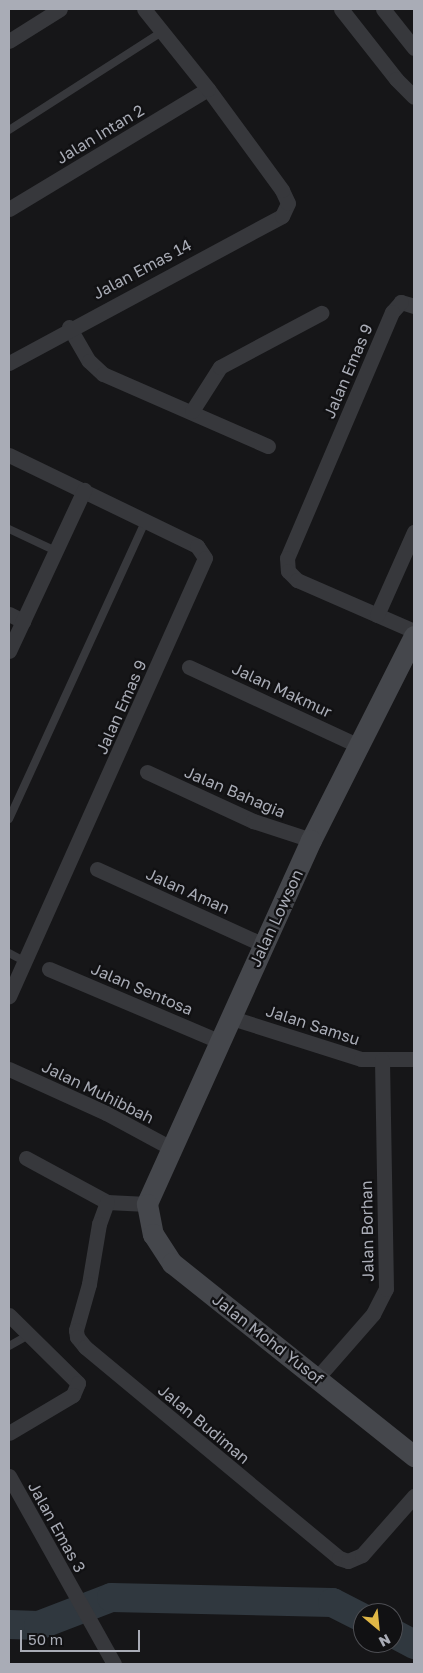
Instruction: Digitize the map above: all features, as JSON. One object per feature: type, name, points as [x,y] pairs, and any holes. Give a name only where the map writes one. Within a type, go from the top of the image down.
[{"type":"street","points":[[9,41],[60,9]]},
{"type":"street","points":[[144,9],[208,89]]},
{"type":"street","points":[[341,9],[396,79],[414,97]]},
{"type":"street","points":[[383,9],[414,48]]},
{"type":"street","name":"Jalan Emas 14","points":[[9,363],[69,328],[282,216],[288,203],[282,190],[208,89]]},
{"type":"street","name":"Jalan Intan 2","points":[[9,209],[208,89]]},
{"type":"street","name":"Jalan Emas 9","points":[[414,306],[401,302],[392,312],[287,558],[288,571],[297,580],[414,631]]},
{"type":"street","points":[[192,411],[220,368],[321,313]]},
{"type":"street","points":[[69,328],[89,361],[103,374],[192,411],[268,446]]},
{"type":"street","name":"Jalan Emas 9","points":[[9,454],[197,546],[205,558],[26,962],[9,996]]},
{"type":"street","points":[[9,651],[84,490]]},
{"type":"street","points":[[377,615],[414,532]]},
{"type":"street","points":[[9,614],[23,621]]},
{"type":"street","name":"Jalan Lowson","points":[[147,1204],[311,840],[414,636]]},
{"type":"street","name":"Jalan Makmur","points":[[189,667],[359,746]]},
{"type":"street","name":"Jalan Bahagia","points":[[148,772],[246,818],[311,840]]},
{"type":"street","name":"Jalan Aman","points":[[97,869],[264,945]]},
{"type":"street","name":"Jalan Sentosa","points":[[49,969],[221,1042]]},
{"type":"street","name":"Jalan Samsu","points":[[232,1018],[334,1052],[382,1060],[414,1059]]},
{"type":"street","name":"Jalan Borhan","points":[[316,1378],[373,1314],[386,1289],[382,1060]]},
{"type":"street","name":"Jalan Muhibbah","points":[[9,1069],[106,1113],[171,1148]]},
{"type":"street","points":[[26,1158],[107,1202],[147,1204]]},
{"type":"street","name":"Jalan Budiman","points":[[107,1202],[99,1224],[89,1284],[76,1330],[77,1337],[85,1347],[339,1558],[348,1560],[362,1555],[414,1496]]},
{"type":"street","name":"Jalan Mohd Yusof","points":[[147,1204],[153,1234],[172,1263],[414,1456]]},
{"type":"street","points":[[9,1315],[76,1377],[78,1388],[74,1395],[9,1433]]},
{"type":"street","name":"Jalan Emas 3","points":[[9,1476],[114,1664]]},
{"type":"lane","points":[[9,130],[163,31]]},
{"type":"lane","points":[[9,819],[146,520]]},
{"type":"lane","points":[[9,529],[56,551]]},
{"type":"lane","points":[[9,953],[26,962]]},
{"type":"lane","points":[[9,1346],[30,1335]]},
{"type":"waterway","points":[[9,1624],[38,1625],[111,1597],[332,1602],[353,1613]]},
{"type":"waterway","points":[[403,1638],[414,1644]]}]
